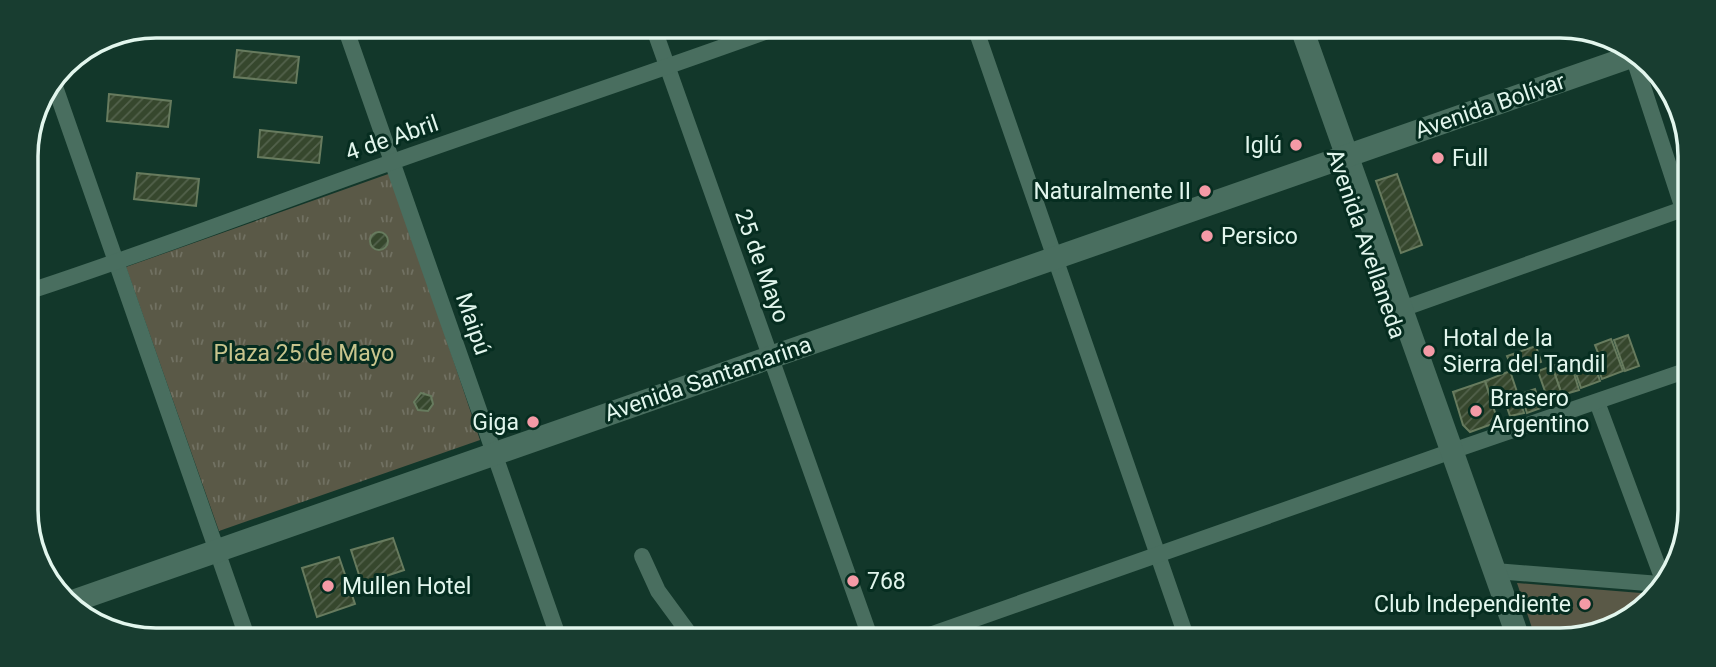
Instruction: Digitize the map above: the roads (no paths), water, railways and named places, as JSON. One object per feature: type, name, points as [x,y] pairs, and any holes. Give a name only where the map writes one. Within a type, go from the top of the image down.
[{"type":"main road","name":"Avenida Avellaneda","points":[[1294,38],[1402,309],[1501,628]]},
{"type":"main road","name":"Avenida Avellaneda","points":[[1305,38],[1342,158],[1446,453],[1495,571],[1515,628]]},
{"type":"main road","name":"Avenida Bolívar","points":[[1342,158],[1626,59]]},
{"type":"main road","name":"Avenida Santamarina","points":[[79,599],[1342,158]]},
{"type":"street","name":"Maipú","points":[[349,38],[555,628]]},
{"type":"street","name":"25 de Mayo","points":[[657,38],[867,628]]},
{"type":"street","name":"4 de Abril","points":[[39,288],[749,38]]},
{"type":"street","points":[[979,38],[1182,628]]},
{"type":"street","points":[[1637,68],[1678,194]]},
{"type":"street","points":[[57,93],[244,628]]},
{"type":"street","points":[[1402,309],[1678,217]]},
{"type":"street","points":[[952,628],[1678,373]]},
{"type":"street","points":[[1597,402],[1659,574]]},
{"type":"street","points":[[642,556],[658,591],[685,628]]},
{"type":"street","points":[[1495,571],[1653,581]]},
{"type":"place","name":"Iglú","points":[[1296,145]]},
{"type":"place","name":"Full","points":[[1438,158]]},
{"type":"place","name":"Naturalmente II","points":[[1205,191]]},
{"type":"place","name":"Persico","points":[[1207,236]]},
{"type":"place","name":"Hotal de la Sierra del Tandil","points":[[1429,351]]},
{"type":"place","name":"Brasero Argentino","points":[[1476,411]]},
{"type":"place","name":"Giga","points":[[533,422]]},
{"type":"place","name":"768","points":[[853,581]]},
{"type":"place","name":"Mullen Hotel","points":[[328,586]]},
{"type":"place","name":"Club Independiente","points":[[1585,604]]},
{"type":"park label","name":"Plaza 25 de Mayo","points":[[304,353]]}]
